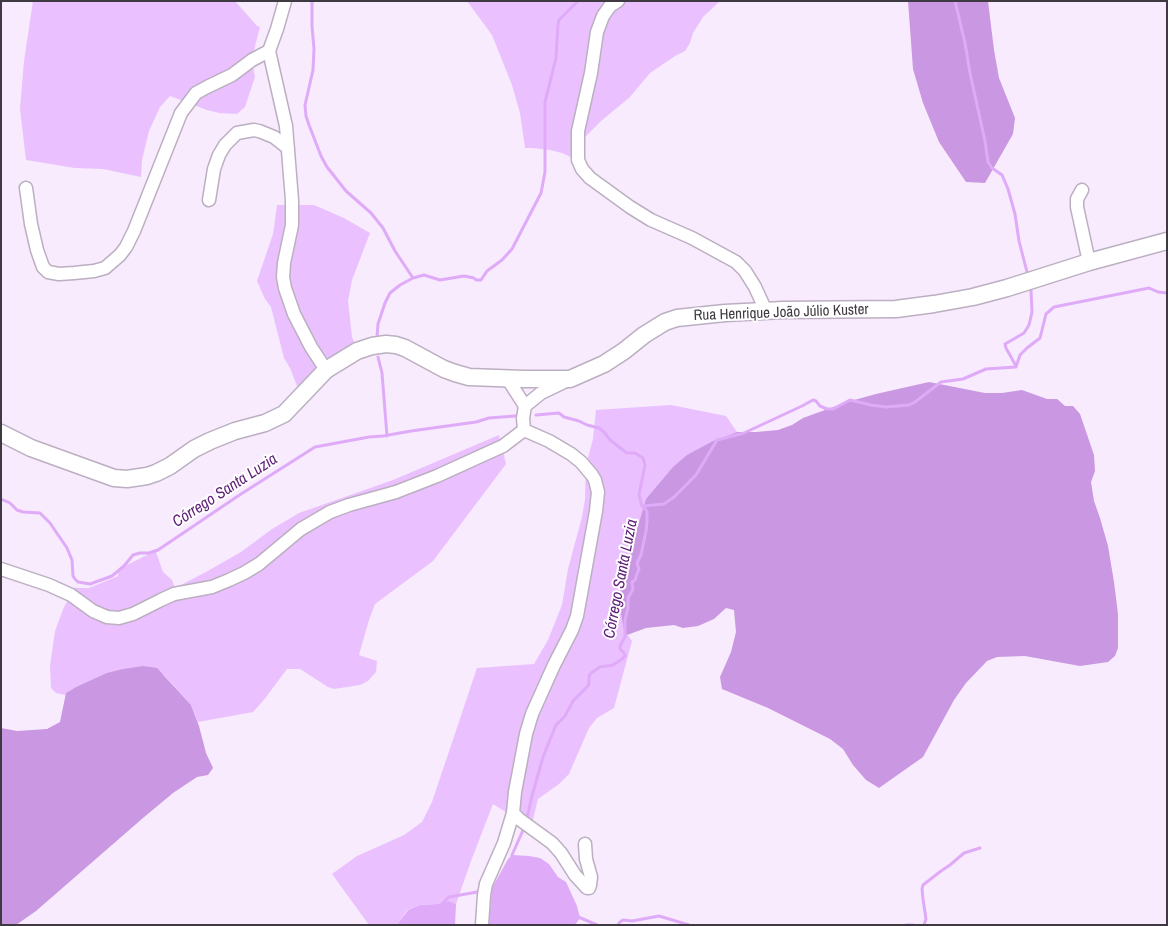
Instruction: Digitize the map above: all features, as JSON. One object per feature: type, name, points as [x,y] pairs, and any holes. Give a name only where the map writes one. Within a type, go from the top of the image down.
[{"type":"street","points":[[285,1],[269,51],[284,120],[292,208],[292,226],[283,277],[294,314],[311,347],[326,370]]},
{"type":"street","points":[[618,1],[610,6],[603,16],[597,32],[591,73],[578,132],[578,160],[582,169],[590,178],[651,220],[692,238],[736,262],[745,270],[766,311]]},
{"type":"street","points":[[26,188],[31,224],[43,267],[48,272],[59,274],[94,271],[105,268],[120,255],[130,239],[181,113],[196,93],[232,75],[252,60],[269,51]]},
{"type":"street","points":[[209,200],[214,170],[219,155],[225,145],[237,133],[259,131],[274,138],[288,148]]},
{"type":"street","points":[[1082,190],[1077,199],[1076,207],[1089,262]]},
{"type":"street","name":"Rua Henrique João Júlio Kuster","points":[[1,433],[31,448],[114,478],[127,479],[147,476],[170,466],[194,449],[210,441],[235,431],[265,423],[284,414],[326,370],[357,352],[372,346],[396,345],[444,369],[469,377],[570,379],[604,364],[644,335],[665,322],[677,318],[766,311],[896,309],[934,304],[973,297],[1007,288],[1089,262],[1167,241]]},
{"type":"street","points":[[507,378],[525,406]]},
{"type":"street","points":[[524,430],[522,418],[525,406],[541,393],[570,379]]},
{"type":"street","points":[[1,570],[49,585],[71,595],[93,611],[107,617],[119,618],[133,614],[174,594],[212,586],[229,580],[259,564],[301,529],[330,512],[396,492],[437,476],[503,446],[524,430]]},
{"type":"street","points":[[482,925],[486,884],[504,843],[514,812],[515,792],[526,734],[532,714],[577,616],[598,492],[595,480],[581,462],[561,448],[524,430]]},
{"type":"street","points":[[514,812],[519,819],[552,843],[562,853],[574,875],[586,888],[589,888],[590,877],[585,844]]},
{"type":"shaded area","points":[[33,1],[235,1],[260,27],[252,63],[255,77],[245,107],[237,114],[219,113],[170,96],[160,107],[149,131],[142,160],[141,177],[103,169],[75,168],[26,160],[20,109],[24,61]]},
{"type":"shaded area","points":[[467,1],[720,1],[703,17],[685,51],[650,73],[630,97],[601,121],[577,145],[573,158],[550,150],[525,148],[520,113],[512,85],[492,35]]},
{"type":"shaded area","points":[[908,1],[988,1],[999,78],[1015,118],[1013,134],[985,183],[966,182],[939,142],[923,103],[913,69]]},
{"type":"shaded area","points":[[277,205],[314,205],[344,218],[370,233],[352,280],[348,301],[352,337],[356,346],[299,391],[284,358],[271,307],[257,281],[273,234]]},
{"type":"shaded area","points":[[929,382],[985,393],[1022,390],[1047,399],[1057,399],[1065,406],[1073,406],[1080,414],[1094,455],[1095,471],[1091,482],[1094,501],[1108,546],[1114,582],[1118,614],[1118,648],[1115,656],[1108,662],[1080,666],[1025,656],[997,657],[987,661],[966,683],[954,700],[923,757],[879,788],[866,780],[853,765],[843,749],[830,739],[768,708],[722,689],[720,677],[731,652],[736,632],[734,610],[726,608],[714,619],[698,626],[683,628],[674,625],[646,628],[627,635],[624,630],[620,607],[621,584],[646,499],[673,467],[687,455],[713,441],[737,432],[778,430],[792,425],[803,418],[847,402]]},
{"type":"shaded area","points":[[671,405],[726,416],[737,432],[713,441],[624,630],[632,641],[614,708],[597,718],[589,728],[569,774],[559,784],[538,799],[531,828],[493,804],[456,904],[449,901],[420,905],[407,910],[398,925],[369,925],[332,874],[357,856],[404,835],[422,822],[432,802],[477,668],[534,664],[548,640],[562,605],[568,569],[582,517],[585,499],[586,465],[593,439],[596,410]]},
{"type":"shaded area","points":[[499,435],[506,464],[433,561],[375,604],[359,655],[377,661],[376,672],[368,681],[360,685],[334,689],[300,669],[287,669],[253,712],[198,722],[191,705],[164,675],[91,681],[76,687],[65,695],[56,693],[51,688],[50,666],[55,631],[64,607],[75,587],[89,588],[118,576],[119,569],[155,549],[163,572],[172,580],[175,588],[241,552],[272,529],[299,513],[393,480]]},
{"type":"shaded area","points":[[143,666],[157,668],[191,705],[206,753],[213,768],[208,775],[197,777],[173,793],[36,911],[16,925],[1,925],[1,728],[17,731],[47,729],[60,722],[66,693],[107,673]]},
{"type":"shaded area","points":[[512,855],[540,858],[549,864],[558,877],[566,882],[577,906],[580,918],[575,925],[489,925],[492,888]]},
{"type":"shaded area","points":[[449,901],[456,904],[455,925],[398,925],[408,910],[420,905]]},
{"type":"waterway","points":[[312,1],[313,70],[305,105],[309,125],[327,167],[346,191],[371,213],[383,228],[395,251],[413,278]]},
{"type":"waterway","points":[[377,337],[378,324],[385,303],[390,293],[400,285],[424,275],[440,280],[464,276],[481,280],[487,271],[502,260],[512,249],[541,193],[545,172],[545,102],[556,58],[558,24],[559,20],[578,1]]},
{"type":"waterway","points":[[955,1],[988,162],[992,168],[1002,175],[1008,189],[1027,272]]},
{"type":"waterway","points":[[1016,367],[1020,355],[1040,338],[1046,314],[1054,307],[1149,288],[1167,293]]},
{"type":"waterway","points":[[1016,366],[1005,344],[1024,333],[1029,325],[1032,312],[1031,290]]},
{"type":"waterway","points":[[378,357],[382,373],[387,436]]},
{"type":"waterway","points":[[643,506],[664,504],[674,497],[696,475],[717,440],[744,433],[813,400],[827,409],[833,409],[850,400],[886,407],[909,405],[941,382],[963,379],[986,369],[1016,367]]},
{"type":"waterway","name":"Córrego Santa Luzia","points":[[527,818],[543,757],[556,725],[565,716],[573,701],[588,686],[591,673],[600,667],[613,665],[625,656],[620,646],[625,637],[628,598],[633,589],[632,582],[635,580],[639,569],[637,563],[641,555],[647,522],[647,511],[642,506],[639,495],[645,465],[643,458],[635,453],[627,453],[610,440],[599,428],[564,417],[559,413],[536,415]]},
{"type":"waterway","name":"Córrego Santa Luzia","points":[[1,499],[10,503],[17,510],[40,513],[50,523],[67,548],[72,560],[73,576],[75,579],[78,582],[90,584],[112,576],[133,555],[158,550],[315,447],[369,437],[476,422],[489,418],[515,416]]},
{"type":"waterway","name":"Córrego Santa Luzia","points":[[512,859],[524,828]]},
{"type":"waterway","points":[[924,925],[926,919],[923,885],[964,853],[980,848]]},
{"type":"waterway","name":"Córrego Santa Luzia","points":[[441,905],[449,897],[477,892]]},
{"type":"waterway","points":[[576,916],[597,925]]},
{"type":"waterway","points":[[618,925],[623,920],[632,921],[659,916],[689,925]]},
{"type":"waterway","points":[[906,925],[913,925]]}]
